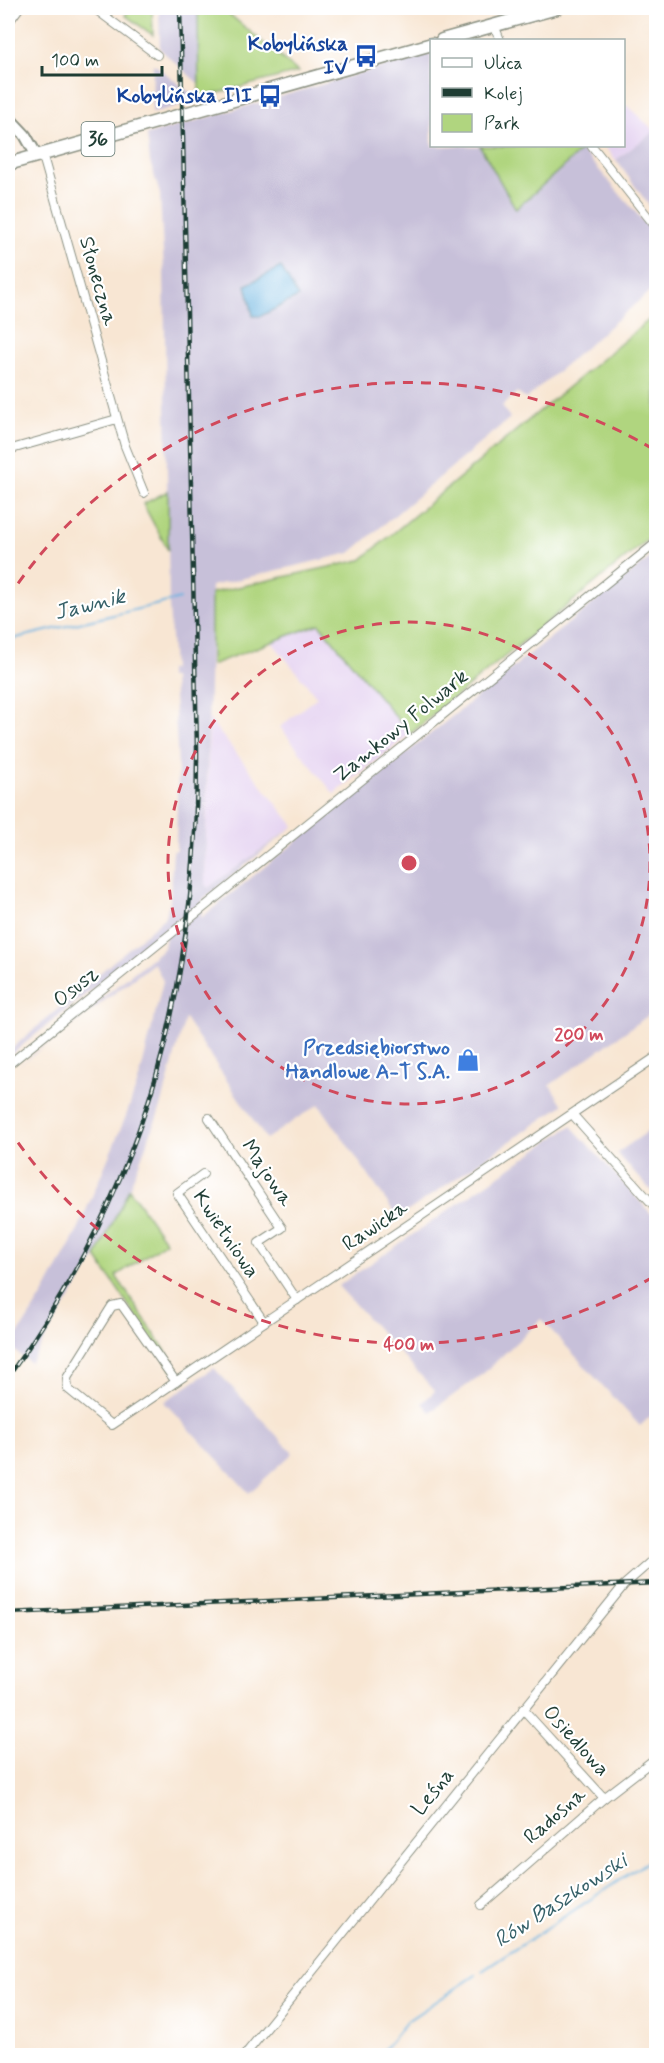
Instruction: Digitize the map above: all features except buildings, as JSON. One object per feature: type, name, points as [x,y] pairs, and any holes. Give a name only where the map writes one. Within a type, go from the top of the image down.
[{"type":"main road","points":[[445,39],[557,8]]},
{"type":"main road","name":"36","points":[[8,164],[430,45]]},
{"type":"street","points":[[8,23],[19,8]]},
{"type":"street","points":[[94,8],[157,56]]},
{"type":"street","points":[[494,25],[500,39]]},
{"type":"street","points":[[8,117],[25,135],[38,156]]},
{"type":"street","points":[[593,147],[657,227]]},
{"type":"street","name":"Słoneczna","points":[[38,156],[44,160],[117,419],[144,493]]},
{"type":"street","points":[[8,450],[117,419]]},
{"type":"street","name":"Zamkowy Folwark","points":[[168,937],[657,543]]},
{"type":"street","name":"Osusz","points":[[8,1065],[168,937]]},
{"type":"street","name":"Rawicka","points":[[176,1382],[121,1304],[112,1306],[67,1378],[68,1389],[112,1425],[264,1323],[297,1300],[573,1115],[657,1057]]},
{"type":"street","points":[[573,1115],[657,1208]]},
{"type":"street","name":"Majowa","points":[[209,1118],[282,1228],[259,1244],[297,1300]]},
{"type":"street","name":"Kwietniowa","points":[[203,1174],[177,1193],[264,1323]]},
{"type":"street","name":"Leśna","points":[[244,2055],[624,1585],[657,1557]]},
{"type":"street","name":"Osiedlowa","points":[[523,1709],[604,1797]]},
{"type":"street","name":"Radosna","points":[[482,1905],[604,1797],[657,1758]]},
{"type":"shaded area","points":[[159,8],[198,8],[199,84],[160,49]]},
{"type":"shaded area","points":[[430,53],[430,147],[481,147],[516,209],[582,150],[656,236],[656,286],[526,399],[517,392],[502,406],[510,418],[350,553],[211,586],[205,884],[208,888],[294,826],[203,899],[201,918],[656,553],[656,1010],[550,1085],[563,1105],[398,1218],[319,1104],[266,1139],[185,1018],[161,1107],[129,1189],[96,1257],[30,1363],[10,1347],[44,1293],[77,1232],[126,1116],[140,1076],[163,981],[154,963],[17,1067],[164,948],[167,929],[9,1056],[9,1051],[164,918],[170,902],[173,852],[176,849],[178,766],[173,678],[169,678],[169,670],[173,669],[169,605],[164,273],[160,194],[150,162],[147,135]]},
{"type":"shaded area","points":[[153,63],[159,68],[199,100],[152,113]]},
{"type":"shaded area","points":[[625,106],[655,131],[616,160],[605,147],[625,147]]},
{"type":"shaded area","points":[[656,130],[656,215],[616,160]]},
{"type":"shaded area","points":[[319,624],[410,734],[334,794],[280,727],[317,697],[272,642]]},
{"type":"shaded area","points":[[209,719],[294,826],[208,888],[205,884]]},
{"type":"shaded area","points":[[571,1126],[656,1219],[656,1411],[640,1426],[541,1319],[484,1373],[430,1412],[422,1403],[435,1391],[338,1286]]},
{"type":"shaded area","points":[[656,1126],[656,1196],[617,1153]]},
{"type":"shaded area","points":[[214,1368],[293,1453],[249,1493],[164,1402]]},
{"type":"green space","points":[[131,8],[152,8],[153,35],[125,15]]},
{"type":"green space","points":[[198,8],[222,8],[298,72],[199,98]]},
{"type":"green space","points":[[481,147],[585,147],[516,209]]},
{"type":"green space","points":[[656,314],[656,533],[410,734],[319,624],[211,665],[211,593],[361,560]]},
{"type":"green space","points":[[168,491],[168,550],[143,504]]},
{"type":"green space","points":[[129,1189],[166,1242],[116,1276],[177,1368],[173,1371],[96,1257]]},
{"type":"water","points":[[281,267],[298,297],[261,316],[253,316],[246,285]]},
{"type":"waterway","name":"Jawnik","points":[[8,640],[180,599]]},
{"type":"waterway","name":"Rów Baszkowski","points":[[482,1971],[656,1856]]},
{"type":"waterway","name":"Rów Baszkowski","points":[[379,2056],[407,2021],[476,1975]]},
{"type":"railway","points":[[8,1377],[56,1303],[97,1229],[130,1155],[155,1079],[175,1001],[188,920],[195,836],[197,748],[180,8]]},
{"type":"railway","points":[[8,1613],[656,1583]]},
{"type":"place","name":"Kobylińska IV","points":[[366,56]]},
{"type":"place","name":"Kobylińska III","points":[[270,96]]},
{"type":"place","name":"Przedsiębiorstwo Handlowe A-T S.A.","points":[[468,1060]]}]
